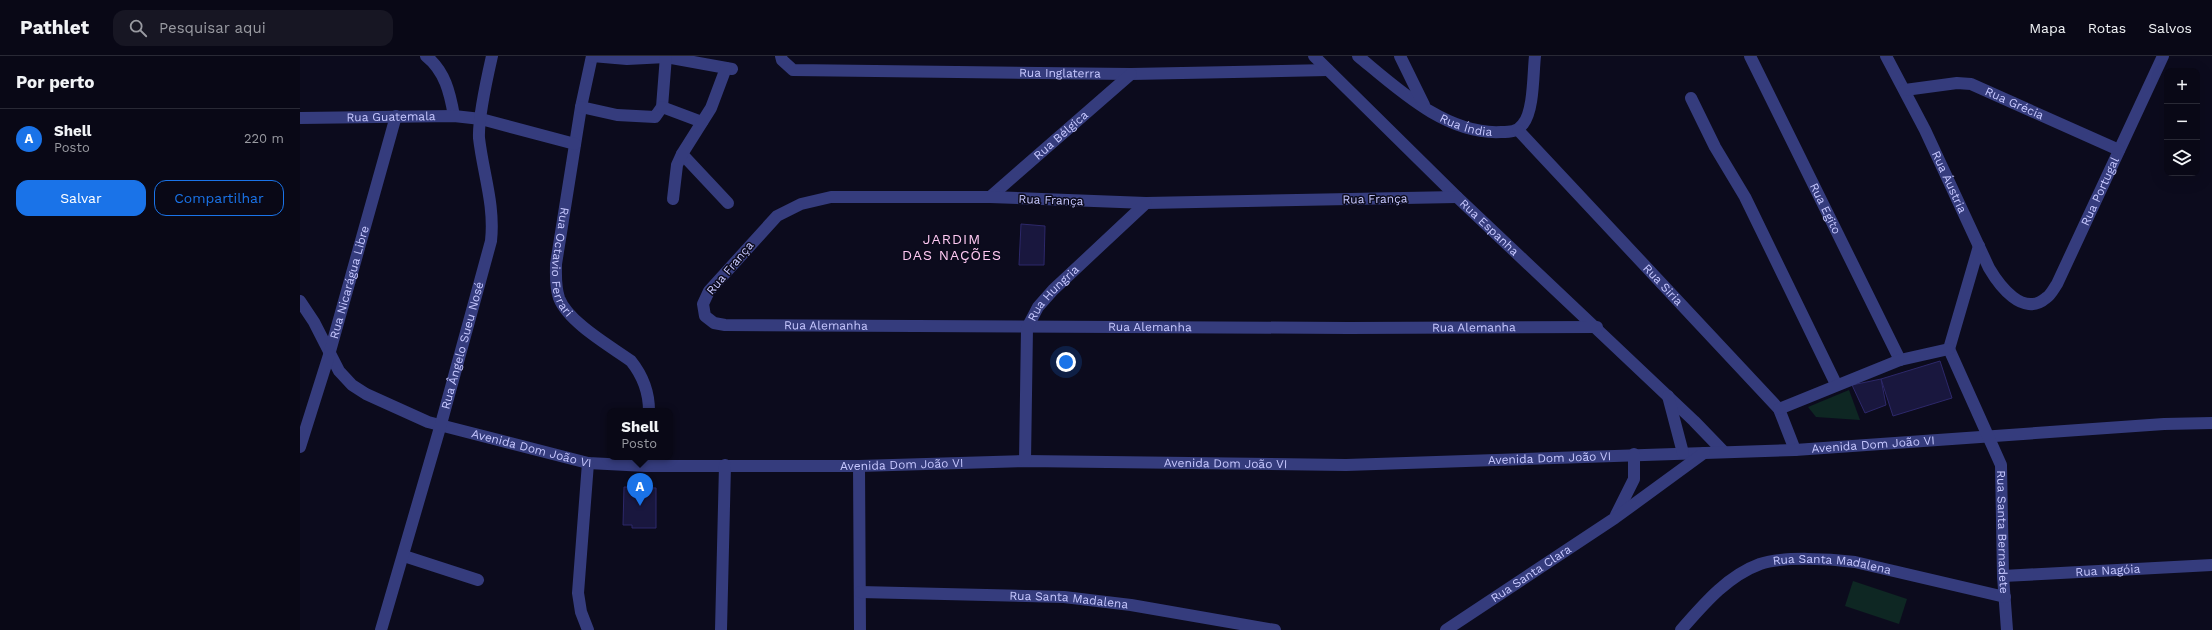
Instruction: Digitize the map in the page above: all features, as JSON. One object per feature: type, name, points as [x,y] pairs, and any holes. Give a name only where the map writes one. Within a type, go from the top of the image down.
[{"type":"street","points":[[426,56],[433,61],[444,78],[454,116]]},
{"type":"street","name":"Rua Ângelo Sueu Nosé","points":[[381,630],[404,556],[492,241],[493,223],[479,137],[492,56]]},
{"type":"street","points":[[592,56],[627,59],[666,56],[729,68],[711,108],[682,154],[674,177],[673,199]]},
{"type":"street","name":"Rua Octavio Ferrari","points":[[592,56],[581,107],[556,264],[555,283],[560,299],[570,314],[582,325],[631,361],[638,369],[647,392],[648,408]]},
{"type":"street","points":[[581,107],[617,115],[651,118],[658,115],[662,107],[666,56]]},
{"type":"street","name":"Rua Inglaterra","points":[[781,56],[782,60],[793,70],[1131,74],[1328,70]]},
{"type":"street","name":"Rua Espanha","points":[[1315,56],[1457,197],[1597,327],[1723,451]]},
{"type":"street","name":"Rua Índia","points":[[1358,56],[1426,109],[1454,125],[1474,131],[1493,133],[1518,130]]},
{"type":"street","points":[[1400,56],[1426,109]]},
{"type":"street","points":[[1518,130],[1527,116],[1536,56]]},
{"type":"street","name":"Rua Egito","points":[[1750,56],[1900,360]]},
{"type":"street","name":"Rua Áustria","points":[[1886,56],[1905,90],[2000,287],[2019,302]]},
{"type":"street","name":"Rua Portugal","points":[[2019,302],[2033,304],[2046,299],[2058,284],[2163,56]]},
{"type":"street","name":"Rua Bélgica","points":[[990,197],[1131,74]]},
{"type":"street","name":"Rua Grécia","points":[[1905,90],[1956,83],[1971,84],[2120,150]]},
{"type":"street","points":[[1690,98],[1715,147],[1745,197],[1836,384]]},
{"type":"street","points":[[662,107],[702,122]]},
{"type":"street","name":"Rua Nicarágua Libre","points":[[300,447],[329,355],[396,116]]},
{"type":"street","name":"Rua Guatemala","points":[[300,118],[454,116],[481,119],[575,144]]},
{"type":"street","name":"Rua Siria","points":[[1518,130],[1779,409],[1794,450]]},
{"type":"street","points":[[682,154],[728,203]]},
{"type":"street","name":"Rua França","points":[[705,316],[703,304],[709,291],[777,216],[801,204],[831,197],[990,197],[1146,203],[1457,197]]},
{"type":"street","name":"Rua Hungria","points":[[1026,461],[1027,328],[1038,307],[1053,290],[1146,203]]},
{"type":"street","points":[[1779,409],[1836,384],[1900,360],[1949,349],[1979,246]]},
{"type":"street","name":"Avenida Dom João VI","points":[[300,301],[314,322],[329,355],[339,371],[352,385],[366,394],[428,422],[441,424],[588,463],[646,461],[725,465],[859,466],[1026,461],[1346,465],[1723,451],[1794,450],[1987,438],[2164,424],[2212,423]]},
{"type":"street","name":"Rua Alemanha","points":[[705,316],[714,323],[725,325],[1027,328],[1597,327]]},
{"type":"street","name":"Rua Santa Bernadete","points":[[1949,349],[1987,438],[1996,452],[2001,465],[2003,576],[2007,630]]},
{"type":"street","points":[[1668,396],[1683,453]]},
{"type":"street","name":"Rua Santa Clara","points":[[1446,630],[1615,518],[1660,483],[1704,452]]},
{"type":"street","points":[[1615,518],[1634,479],[1634,454]]},
{"type":"street","points":[[588,463],[578,594],[581,612],[588,630]]},
{"type":"street","points":[[721,630],[725,465]]},
{"type":"street","points":[[859,466],[860,630]]},
{"type":"street","points":[[1634,479],[1643,482],[1660,483]]},
{"type":"street","points":[[404,556],[478,580]]},
{"type":"street","name":"Rua Santa Madalena","points":[[1680,630],[1724,585],[1761,564],[1780,561],[1834,559],[1855,562],[2005,597]]},
{"type":"street","name":"Rua Nagóia","points":[[2003,576],[2212,565]]},
{"type":"street","name":"Rua Santa Madalena","points":[[860,592],[1064,597],[1131,605],[1275,630]]},
{"type":"green space","points":[[1849,390],[1860,420],[1816,417],[1808,407]]},
{"type":"green space","points":[[1853,581],[1907,599],[1899,624],[1845,606]]},
{"type":"building","points":[[1021,224],[1045,226],[1044,265],[1019,265]]},
{"type":"building","points":[[1940,361],[1952,398],[1893,416],[1881,379]]},
{"type":"building","points":[[1881,379],[1886,405],[1865,413],[1852,385]]},
{"type":"building","points":[[624,487],[656,488],[656,528],[632,528],[632,525],[623,525]]},
{"type":"place","name":"Shell","points":[[640,506]]},
{"type":"district","name":"JARDIM DAS NAÇÕES","points":[[952,248]]}]
